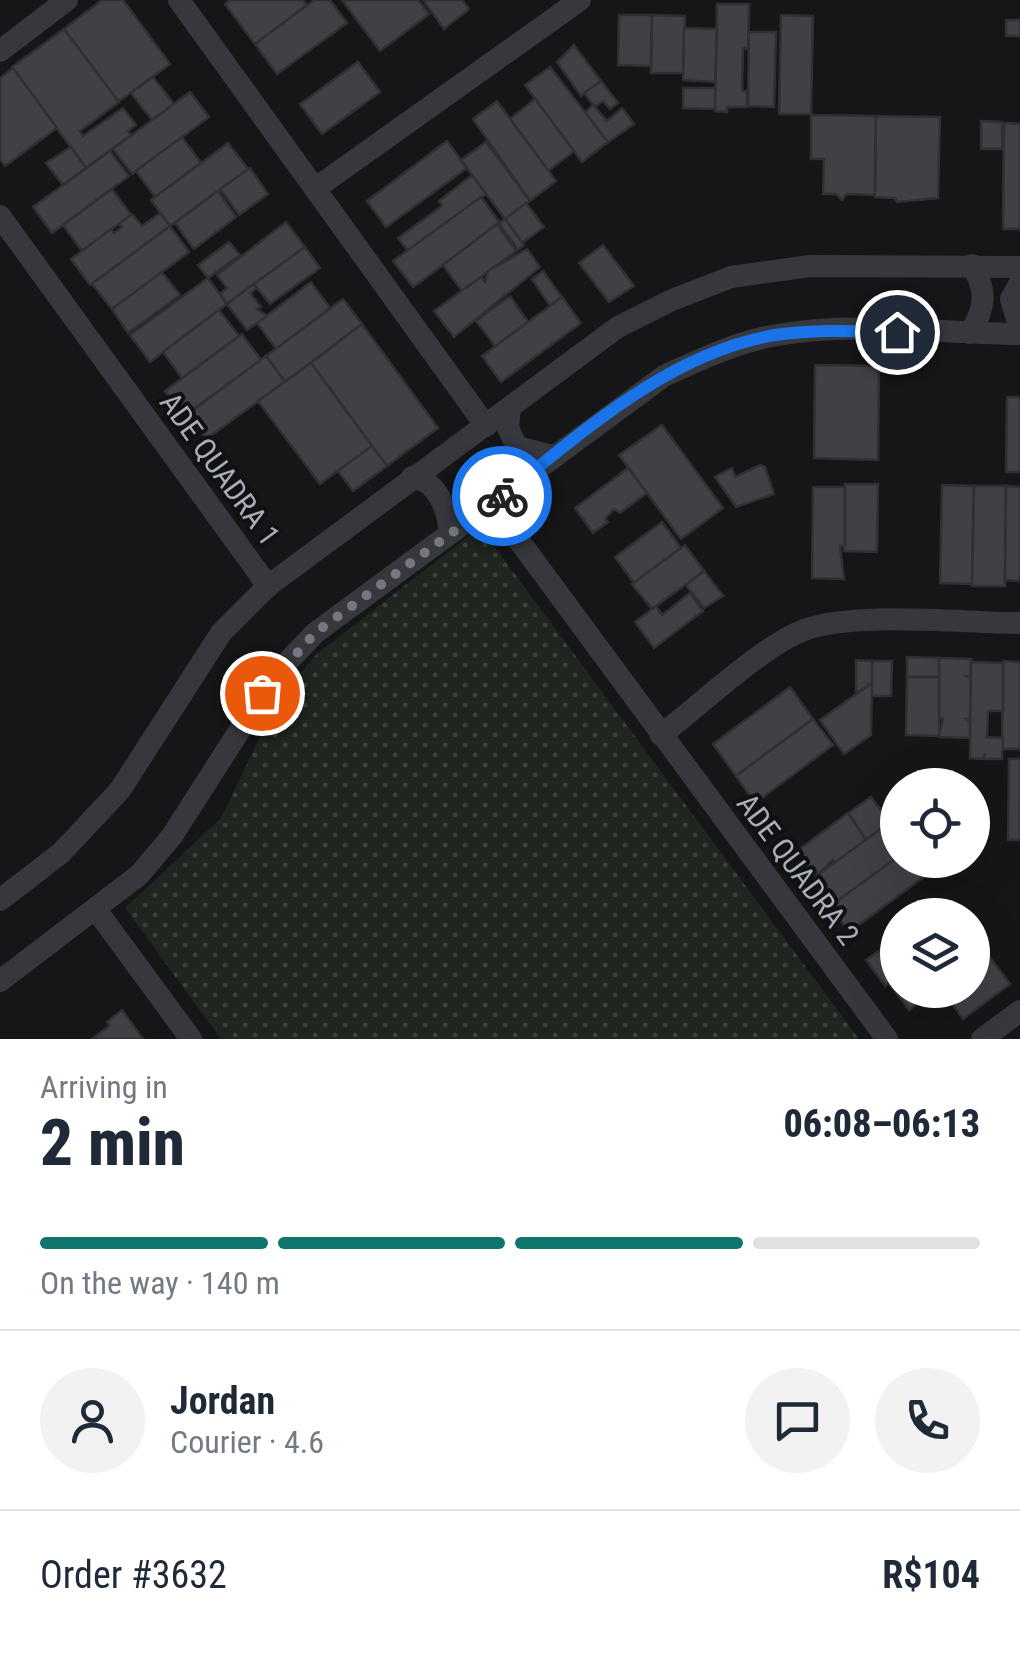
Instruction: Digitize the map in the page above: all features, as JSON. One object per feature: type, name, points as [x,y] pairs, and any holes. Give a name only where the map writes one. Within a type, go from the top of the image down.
[{"type":"street","points":[[0,51],[67,0]]},
{"type":"street","points":[[178,0],[486,426]]},
{"type":"street","points":[[316,188],[580,0]]},
{"type":"street","name":"ADE QUADRA 1","points":[[0,216],[268,586],[618,326],[731,277],[810,266],[1020,268]]},
{"type":"street","points":[[970,333],[984,301],[984,286],[972,265]]},
{"type":"street","points":[[0,982],[139,875],[172,836],[275,675],[315,633],[664,376],[724,349],[774,336],[823,331],[1020,332],[1011,299],[1020,283]]},
{"type":"street","points":[[510,408],[508,428],[517,447],[552,456]]},
{"type":"street","points":[[412,477],[427,482],[439,495],[450,534]]},
{"type":"street","name":"ADE QUADRA 2","points":[[492,504],[886,1039]]},
{"type":"street","points":[[0,900],[61,853],[120,790],[221,633],[268,586]]},
{"type":"street","points":[[661,735],[779,644],[804,630],[838,623],[1020,623]]},
{"type":"street","points":[[97,911],[192,1039]]},
{"type":"street","points":[[982,1039],[1020,1011]]},
{"type":"shaded area","points":[[480,527],[859,1039],[221,1039],[125,908],[221,818],[278,700],[317,654]]},
{"type":"building","points":[[102,0],[123,0],[170,64],[118,102],[64,29]]},
{"type":"building","points":[[230,0],[303,0],[307,5],[255,44],[225,4]]},
{"type":"building","points":[[314,0],[330,0],[347,23],[277,74],[255,44]]},
{"type":"building","points":[[342,0],[418,0],[429,14],[380,51]]},
{"type":"building","points":[[423,0],[462,0],[469,9],[444,29]]},
{"type":"building","points":[[717,4],[749,4],[742,91],[747,91],[747,107],[727,107],[727,112],[715,111]]},
{"type":"building","points":[[619,15],[652,15],[651,66],[618,65]]},
{"type":"building","points":[[652,15],[685,16],[683,73],[651,73]]},
{"type":"building","points":[[781,15],[813,16],[811,114],[779,114]]},
{"type":"building","points":[[1006,20],[1020,20],[1020,36],[1006,36]]},
{"type":"building","points":[[684,28],[717,29],[715,82],[683,80]]},
{"type":"building","points":[[64,29],[119,102],[80,131],[83,136],[123,108],[136,125],[128,131],[131,135],[86,168],[12,67]]},
{"type":"building","points":[[749,32],[776,32],[774,107],[748,106]]},
{"type":"building","points":[[574,45],[601,81],[581,96],[557,62]]},
{"type":"building","points":[[358,62],[380,92],[322,134],[300,104]]},
{"type":"building","points":[[550,67],[608,142],[582,162],[525,85]]},
{"type":"building","points":[[13,68],[57,128],[5,166],[0,159],[0,78]]},
{"type":"building","points":[[153,77],[174,104],[152,120],[131,93]]},
{"type":"building","points":[[601,81],[618,103],[610,109],[603,101],[595,107],[584,93]]},
{"type":"building","points":[[683,88],[715,88],[715,109],[683,108]]},
{"type":"building","points":[[190,92],[209,117],[132,174],[113,149]]},
{"type":"building","points":[[535,99],[574,151],[548,171],[510,119]]},
{"type":"building","points":[[497,101],[556,181],[530,201],[473,119]]},
{"type":"building","points":[[593,105],[607,121],[622,108],[634,124],[608,142],[585,112]]},
{"type":"building","points":[[811,115],[876,116],[875,195],[847,194],[842,200],[836,194],[823,194],[824,159],[811,159]]},
{"type":"building","points":[[876,116],[940,117],[938,198],[897,202],[895,198],[875,197]]},
{"type":"building","points":[[981,121],[1002,122],[1002,149],[981,149]]},
{"type":"building","points":[[1004,123],[1020,124],[1020,229],[1003,229]]},
{"type":"building","points":[[182,137],[201,163],[155,197],[136,171]]},
{"type":"building","points":[[447,141],[467,168],[386,227],[367,201]]},
{"type":"building","points":[[486,142],[530,201],[505,219],[461,160]]},
{"type":"building","points":[[228,143],[248,169],[170,226],[151,200]]},
{"type":"building","points":[[71,147],[86,168],[63,185],[46,163]]},
{"type":"building","points":[[110,151],[129,176],[52,233],[33,207]]},
{"type":"building","points":[[250,168],[268,194],[239,215],[220,189]]},
{"type":"building","points":[[472,175],[486,194],[408,251],[398,238],[442,206],[439,201]]},
{"type":"building","points":[[112,189],[131,215],[82,251],[63,225]]},
{"type":"building","points":[[218,191],[236,217],[194,249],[175,223]]},
{"type":"building","points":[[481,197],[500,223],[413,287],[393,261]]},
{"type":"building","points":[[526,203],[544,227],[522,243],[505,219]]},
{"type":"building","points":[[160,213],[170,226],[90,285],[71,259],[111,229],[114,233],[132,214],[142,226]]},
{"type":"building","points":[[505,219],[524,245],[518,250],[499,223]]},
{"type":"building","points":[[286,222],[305,247],[227,304],[220,294],[227,288],[217,275]]},
{"type":"building","points":[[497,224],[516,251],[462,291],[443,265]]},
{"type":"building","points":[[170,226],[189,252],[112,309],[92,284]]},
{"type":"building","points":[[229,242],[240,255],[208,278],[198,265]]},
{"type":"building","points":[[603,245],[634,286],[609,302],[579,263]]},
{"type":"building","points":[[305,247],[320,268],[270,304],[254,284]]},
{"type":"building","points":[[527,249],[540,267],[454,337],[434,311],[481,277],[485,282],[488,271]]},
{"type":"building","points":[[543,271],[562,297],[550,306],[532,279]]},
{"type":"building","points":[[162,272],[180,295],[128,333],[112,309]]},
{"type":"building","points":[[208,278],[227,304],[150,362],[130,335]]},
{"type":"building","points":[[311,282],[330,308],[276,349],[257,323]]},
{"type":"building","points":[[254,284],[257,288],[250,293],[261,307],[257,309],[267,316],[247,330],[227,304]]},
{"type":"building","points":[[510,296],[528,322],[495,346],[476,321]]},
{"type":"building","points":[[562,297],[581,323],[501,382],[482,356]]},
{"type":"building","points":[[343,299],[362,324],[285,382],[266,356]]},
{"type":"building","points":[[219,310],[239,336],[182,378],[163,352]]},
{"type":"building","points":[[362,324],[438,428],[387,466],[311,363]]},
{"type":"building","points":[[242,334],[261,360],[184,416],[165,391]]},
{"type":"building","points":[[266,356],[285,382],[206,439],[188,414]]},
{"type":"building","points":[[311,363],[372,446],[320,484],[258,401]]},
{"type":"building","points":[[815,365],[879,366],[878,460],[814,458]]},
{"type":"building","points":[[1007,397],[1020,397],[1020,472],[1006,472]]},
{"type":"building","points":[[662,425],[723,508],[681,539],[619,455]]},
{"type":"building","points":[[372,446],[387,466],[353,491],[338,471]]},
{"type":"building","points":[[760,465],[765,467],[774,494],[736,507],[715,477],[732,468],[735,477]]},
{"type":"building","points":[[628,468],[647,493],[620,513],[614,509],[605,519],[608,522],[593,533],[575,508]]},
{"type":"building","points":[[845,484],[878,484],[877,552],[844,551]]},
{"type":"building","points":[[942,485],[974,486],[972,584],[940,583]]},
{"type":"building","points":[[974,486],[1006,486],[1005,586],[972,586]]},
{"type":"building","points":[[1006,486],[1020,487],[1020,581],[1005,580]]},
{"type":"building","points":[[813,487],[845,487],[845,546],[840,546],[844,579],[812,578]]},
{"type":"building","points":[[662,522],[681,548],[634,583],[615,557]]},
{"type":"building","points":[[685,545],[704,571],[652,609],[632,584]]},
{"type":"building","points":[[704,571],[723,596],[704,608],[686,585]]},
{"type":"building","points":[[690,593],[703,611],[654,648],[635,622],[656,606],[662,615]]},
{"type":"building","points":[[907,657],[939,658],[939,677],[907,677]]},
{"type":"building","points":[[939,658],[971,659],[971,676],[966,676],[971,679],[970,719],[966,719],[970,723],[970,738],[939,737],[943,718],[939,718]]},
{"type":"building","points":[[856,660],[872,661],[872,683],[856,693]]},
{"type":"building","points":[[872,661],[892,661],[891,696],[872,696]]},
{"type":"building","points":[[1003,661],[1020,662],[1020,749],[1002,749]]},
{"type":"building","points":[[971,662],[1003,663],[1003,711],[988,711],[987,737],[1003,738],[1002,759],[984,759],[985,753],[982,759],[970,758]]},
{"type":"building","points":[[907,677],[939,677],[939,736],[906,735]]},
{"type":"building","points":[[872,683],[871,735],[844,754],[820,720]]},
{"type":"building","points":[[790,687],[813,719],[736,776],[713,744]]},
{"type":"building","points":[[813,719],[833,745],[755,803],[736,776]]},
{"type":"building","points":[[1009,759],[1020,759],[1020,840],[1008,840]]},
{"type":"building","points":[[871,797],[880,809],[880,830],[866,840],[848,813]]},
{"type":"building","points":[[848,813],[866,840],[835,863],[833,860],[809,882],[789,857]]},
{"type":"building","points":[[880,829],[880,870],[831,906],[811,880]]},
{"type":"building","points":[[880,870],[880,878],[923,878],[895,898],[880,898],[880,909],[849,932],[830,906]]},
{"type":"building","points":[[880,950],[880,979],[866,960]]},
{"type":"building","points":[[990,957],[1010,984],[990,999]]},
{"type":"building","points":[[955,1008],[978,1008],[963,1019]]},
{"type":"building","points":[[122,1010],[143,1039],[92,1039],[109,1026],[107,1022]]},
{"type":"way so far","points":[[262,693],[315,633],[502,496]]},
{"type":"route","points":[[502,496],[574,438],[664,376],[724,349],[798,333],[897,332]]}]
